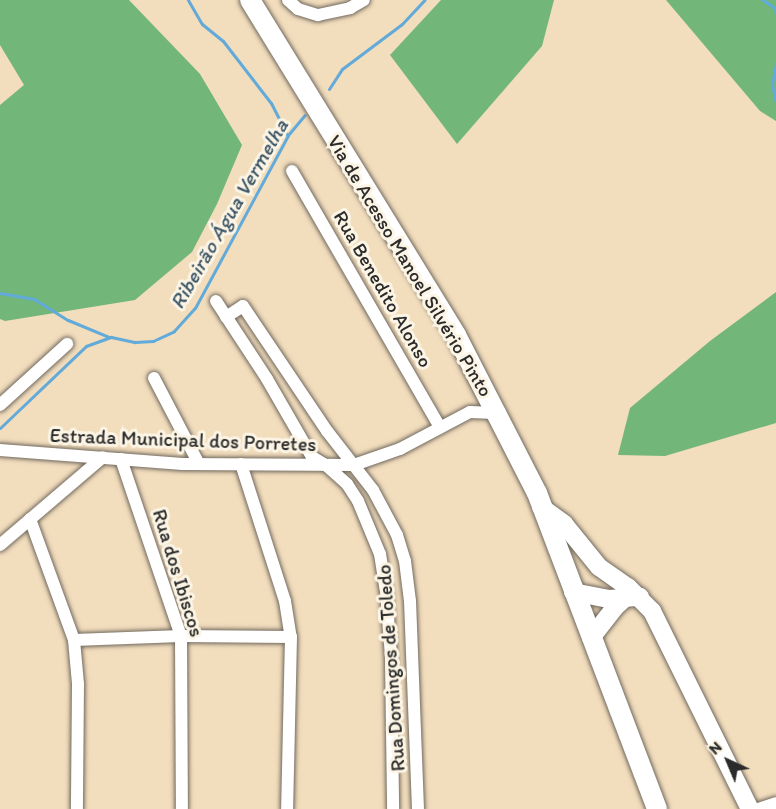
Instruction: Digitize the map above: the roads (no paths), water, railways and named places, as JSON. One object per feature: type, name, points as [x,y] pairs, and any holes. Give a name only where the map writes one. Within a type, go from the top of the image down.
[{"type":"main road","name":"Via de Acesso Manoel Silvério Pinto","points":[[250,0],[456,335],[496,413],[541,507],[657,809]]},
{"type":"street","points":[[288,0],[298,9],[318,15],[350,8],[364,0]]},
{"type":"street","name":"Rua Benedito Alonso","points":[[292,171],[440,427]]},
{"type":"street","name":"Rua Domingos de Toledo","points":[[216,301],[267,379],[312,457],[327,466],[347,484],[358,501],[380,554],[386,590],[391,657],[393,809]]},
{"type":"street","name":"Rua Domingos de Toledo","points":[[226,317],[243,306],[327,431],[354,465],[385,511],[401,546],[408,586],[414,662],[418,809]]},
{"type":"street","points":[[0,405],[67,344]]},
{"type":"street","points":[[153,378],[199,464]]},
{"type":"street","name":"Estrada Municipal dos Porretes","points":[[0,450],[199,464],[354,465],[400,449],[470,412],[496,413]]},
{"type":"street","points":[[0,545],[104,457]]},
{"type":"street","name":"Rua dos Ibiscos","points":[[121,459],[181,636],[182,809]]},
{"type":"street","points":[[241,464],[285,601],[291,637],[287,809]]},
{"type":"street","points":[[541,507],[564,524],[599,567],[632,598],[652,610],[750,809]]},
{"type":"street","points":[[30,519],[74,640],[78,684],[77,809]]},
{"type":"street","points":[[380,554],[401,546]]},
{"type":"street","points":[[386,590],[408,586]]},
{"type":"street","points":[[573,592],[609,599],[632,598]]},
{"type":"street","points":[[591,638],[615,607],[632,598]]},
{"type":"street","points":[[74,640],[181,636],[291,637]]},
{"type":"street","points":[[758,809],[776,803]]},
{"type":"waterway","points":[[188,0],[202,24],[223,41],[271,103],[287,135]]},
{"type":"waterway","name":"Ribeirão Água Vermelha","points":[[329,89],[342,69],[402,24],[424,0]]},
{"type":"waterway","name":"Ribeirão Água Vermelha","points":[[763,0],[775,8],[776,13]]},
{"type":"waterway","name":"Ribeirão Água Vermelha","points":[[776,64],[772,85],[776,102]]},
{"type":"waterway","name":"Ribeirão Água Vermelha","points":[[0,428],[86,346],[111,337],[135,342],[153,341],[174,331],[195,308],[288,135],[305,115]]},
{"type":"waterway","points":[[0,293],[34,299],[68,320],[109,337]]}]
